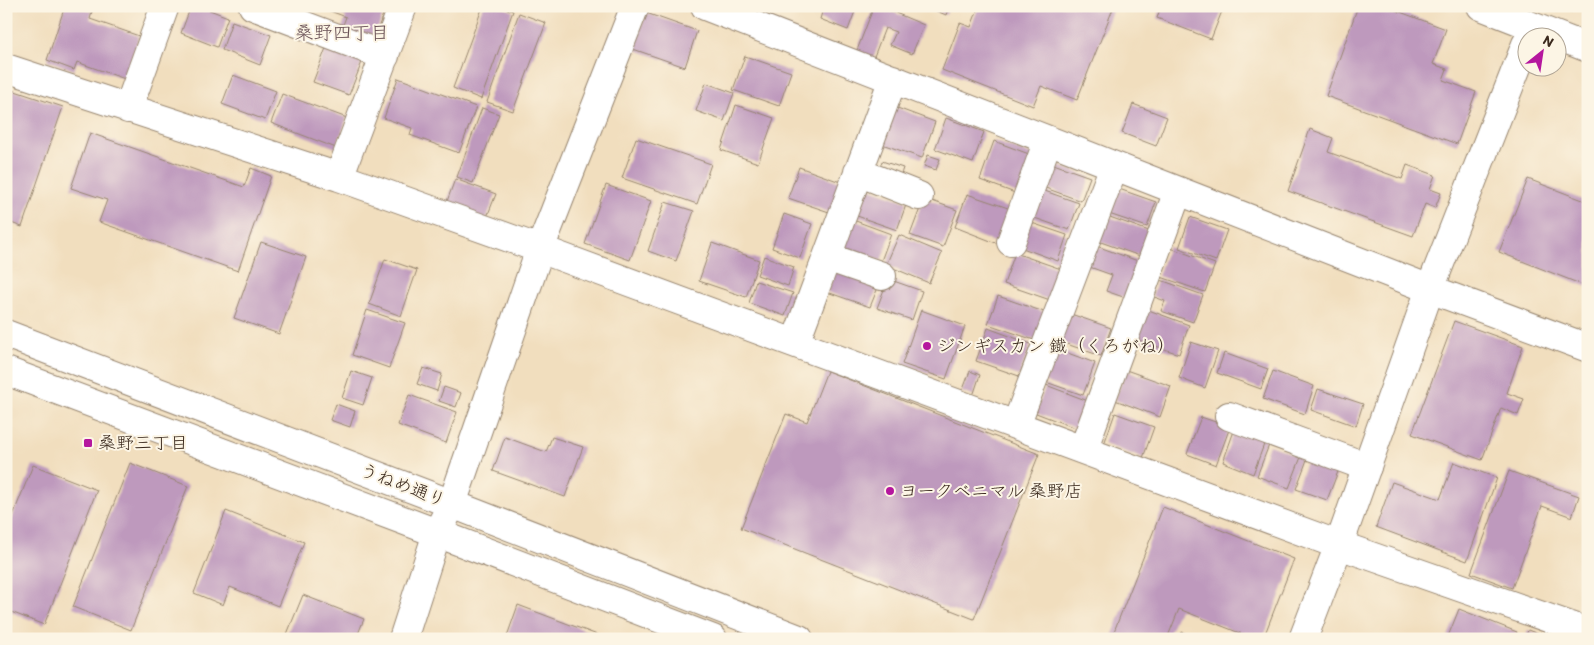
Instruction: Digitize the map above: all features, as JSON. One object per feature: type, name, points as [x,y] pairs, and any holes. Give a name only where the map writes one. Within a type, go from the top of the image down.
[{"type":"street","points":[[128,109],[166,6]]},
{"type":"street","points":[[253,6],[385,56]]},
{"type":"street","points":[[339,177],[403,6]]},
{"type":"street","points":[[403,639],[437,532],[452,504],[540,249],[635,6]]},
{"type":"street","points":[[705,6],[1430,289],[1588,348]]},
{"type":"street","points":[[1481,6],[1532,28]]},
{"type":"street","points":[[1566,40],[1588,48]]},
{"type":"street","points":[[6,68],[339,177],[540,249],[1339,544],[1588,632]]},
{"type":"street","points":[[1303,639],[1430,289],[1516,69]]},
{"type":"street","points":[[795,343],[893,79]]},
{"type":"street","points":[[1012,242],[1048,140]]},
{"type":"street","points":[[1016,425],[1114,166]]},
{"type":"street","points":[[858,172],[919,196]]},
{"type":"street","points":[[1083,450],[1178,191]]},
{"type":"street","points":[[827,256],[882,276]]},
{"type":"street","name":"うねめ通り","points":[[6,334],[799,639]]},
{"type":"street","name":"うねめ通り","points":[[6,371],[437,532],[713,639]]},
{"type":"street","points":[[1229,416],[1367,467]]},
{"type":"building","points":[[65,6],[75,6],[92,12],[90,19],[139,36],[125,79],[77,62],[74,70],[47,60]]},
{"type":"building","points":[[191,6],[199,6],[228,17],[217,47],[181,33]]},
{"type":"building","points":[[317,6],[386,6],[373,42],[341,30],[346,17]]},
{"type":"building","points":[[483,6],[499,6],[513,11],[481,99],[453,88]]},
{"type":"building","points":[[723,6],[765,6],[759,20]]},
{"type":"building","points":[[824,6],[857,6],[848,30],[820,19]]},
{"type":"building","points":[[874,6],[879,6],[924,25],[912,54],[890,45],[896,32],[885,28],[873,59],[856,53]]},
{"type":"building","points":[[925,6],[949,6],[946,15]]},
{"type":"building","points":[[979,6],[1114,6],[1077,100],[1041,86],[1033,106],[942,70],[960,23],[971,27]]},
{"type":"building","points":[[1161,6],[1224,6],[1211,39],[1157,18]]},
{"type":"building","points":[[1358,6],[1384,6],[1446,29],[1433,64],[1447,69],[1443,80],[1476,92],[1457,144],[1326,96]]},
{"type":"building","points":[[519,13],[546,23],[513,111],[487,102]]},
{"type":"building","points":[[646,13],[697,31],[685,67],[633,49]]},
{"type":"building","points":[[232,21],[271,35],[260,65],[222,50]]},
{"type":"building","points":[[326,48],[362,62],[349,95],[313,82]]},
{"type":"building","points":[[745,56],[791,72],[779,106],[733,90]]},
{"type":"building","points":[[233,75],[276,91],[265,120],[222,104]]},
{"type":"building","points":[[398,78],[476,107],[459,153],[410,135],[412,128],[384,118]]},
{"type":"building","points":[[706,83],[734,93],[724,121],[696,111]]},
{"type":"building","points":[[6,88],[63,107],[22,227],[6,221]]},
{"type":"building","points":[[282,94],[347,118],[336,148],[271,123]]},
{"type":"building","points":[[1133,104],[1167,117],[1156,146],[1122,133]]},
{"type":"building","points":[[736,105],[774,118],[758,163],[721,150]]},
{"type":"building","points":[[892,106],[935,122],[922,158],[879,143]]},
{"type":"building","points":[[482,108],[499,114],[473,183],[457,177]]},
{"type":"building","points":[[946,118],[984,132],[973,163],[935,149]]},
{"type":"building","points":[[1310,129],[1333,138],[1328,152],[1402,179],[1407,165],[1435,175],[1430,189],[1441,193],[1435,208],[1425,204],[1413,236],[1288,191]]},
{"type":"building","points":[[90,133],[244,187],[251,168],[271,176],[238,271],[99,222],[107,200],[71,188]]},
{"type":"building","points":[[636,138],[711,164],[697,204],[622,178]]},
{"type":"building","points":[[994,141],[1037,157],[1023,196],[980,180]]},
{"type":"building","points":[[928,155],[940,159],[936,170],[924,166]]},
{"type":"building","points":[[882,161],[903,168],[899,180],[878,172]]},
{"type":"building","points":[[1048,162],[1090,177],[1081,201],[1040,186]]},
{"type":"building","points":[[799,167],[843,183],[832,213],[788,198]]},
{"type":"building","points":[[455,179],[496,194],[485,222],[445,207]]},
{"type":"building","points":[[1528,179],[1588,202],[1588,287],[1499,252]]},
{"type":"building","points":[[606,185],[651,201],[630,260],[585,244]]},
{"type":"building","points":[[868,188],[907,202],[897,230],[857,216]]},
{"type":"building","points":[[1039,189],[1079,203],[1069,230],[1029,216]]},
{"type":"building","points":[[1119,189],[1156,202],[1147,227],[1109,214]]},
{"type":"building","points":[[967,194],[1014,210],[1001,245],[955,227]]},
{"type":"building","points":[[924,198],[957,210],[943,247],[910,235]]},
{"type":"building","points":[[665,202],[694,211],[676,261],[648,251]]},
{"type":"building","points":[[784,214],[812,224],[800,258],[772,248]]},
{"type":"building","points":[[1107,216],[1149,231],[1140,256],[1098,241]]},
{"type":"building","points":[[1190,217],[1227,230],[1216,261],[1179,248]]},
{"type":"building","points":[[853,220],[891,234],[881,261],[843,247]]},
{"type":"building","points":[[1026,221],[1067,235],[1058,261],[1017,246]]},
{"type":"building","points":[[899,235],[942,253],[929,283],[886,265]]},
{"type":"building","points":[[261,242],[306,257],[279,334],[234,318]]},
{"type":"building","points":[[712,243],[759,260],[746,297],[699,281]]},
{"type":"building","points":[[1091,244],[1138,261],[1126,298],[1106,291],[1112,275],[1084,265]]},
{"type":"building","points":[[1168,247],[1215,264],[1205,292],[1158,276]]},
{"type":"building","points":[[1015,253],[1064,270],[1053,301],[1004,284]]},
{"type":"building","points":[[764,256],[794,267],[788,286],[757,275]]},
{"type":"building","points":[[385,259],[417,270],[401,316],[369,304]]},
{"type":"building","points":[[836,270],[879,285],[870,307],[827,292]]},
{"type":"building","points":[[888,279],[922,291],[912,320],[877,308]]},
{"type":"building","points":[[1158,279],[1203,295],[1193,322],[1161,311],[1165,301],[1152,296]]},
{"type":"building","points":[[756,281],[793,293],[785,316],[749,303]]},
{"type":"building","points":[[998,296],[1047,313],[1037,341],[988,324]]},
{"type":"building","points":[[1146,309],[1189,325],[1179,354],[1135,339]]},
{"type":"building","points":[[367,310],[405,323],[389,368],[352,355]]},
{"type":"building","points":[[921,310],[965,326],[946,379],[902,364]]},
{"type":"building","points":[[1068,313],[1111,328],[1101,356],[1058,341]]},
{"type":"building","points":[[1454,321],[1523,346],[1507,393],[1524,399],[1518,415],[1501,408],[1482,460],[1412,434]]},
{"type":"building","points":[[988,328],[1031,344],[1019,376],[976,361]]},
{"type":"building","points":[[1191,342],[1218,351],[1205,388],[1179,378]]},
{"type":"building","points":[[1054,348],[1095,363],[1083,395],[1043,381]]},
{"type":"building","points":[[1224,353],[1268,369],[1261,389],[1217,373]]},
{"type":"building","points":[[423,368],[442,374],[437,391],[417,384]]},
{"type":"building","points":[[1126,370],[1171,386],[1160,417],[1115,400]]},
{"type":"building","points":[[351,371],[372,378],[363,405],[342,398]]},
{"type":"building","name":"ヨークベニマル 桑野店","points":[[827,371],[1039,454],[974,619],[741,528],[786,414],[807,422]]},
{"type":"building","points":[[970,371],[980,375],[973,396],[962,392]]},
{"type":"building","points":[[1273,371],[1314,386],[1305,414],[1263,399]]},
{"type":"building","points":[[1046,385],[1088,401],[1078,429],[1036,413]]},
{"type":"building","points":[[444,387],[461,393],[456,407],[439,401]]},
{"type":"building","points":[[1318,389],[1363,404],[1356,426],[1311,410]]},
{"type":"building","points":[[409,395],[457,412],[446,443],[398,425]]},
{"type":"building","points":[[336,404],[355,411],[350,427],[330,420]]},
{"type":"building","points":[[1115,413],[1154,427],[1143,458],[1104,444]]},
{"type":"building","points":[[1201,417],[1230,427],[1216,465],[1187,454]]},
{"type":"building","points":[[1235,428],[1266,439],[1253,474],[1223,462]]},
{"type":"building","points":[[505,437],[546,452],[552,437],[583,447],[565,497],[493,471]]},
{"type":"building","points":[[1269,445],[1301,457],[1289,488],[1257,476]]},
{"type":"building","points":[[1308,457],[1339,469],[1327,500],[1296,489]]},
{"type":"building","points":[[1454,462],[1497,478],[1467,561],[1376,527],[1392,482],[1440,499]]},
{"type":"building","points":[[130,463],[188,486],[131,630],[73,607]]},
{"type":"building","points":[[33,465],[97,490],[44,625],[6,610],[6,533]]},
{"type":"building","points":[[1509,471],[1579,496],[1572,517],[1542,506],[1512,588],[1471,573]]},
{"type":"building","points":[[1163,507],[1294,559],[1263,639],[1255,639],[1179,609],[1167,639],[1111,639]]},
{"type":"building","points":[[226,511],[304,542],[278,606],[230,587],[223,605],[194,593]]},
{"type":"building","points":[[303,595],[364,619],[356,639],[285,639]]},
{"type":"building","points":[[518,605],[608,639],[506,639]]},
{"type":"building","points":[[1459,609],[1517,632],[1514,639],[1447,639]]},
{"type":"building","points":[[1528,630],[1550,639],[1525,639]]},
{"type":"building","points":[[1182,632],[1198,639],[1179,639]]},
{"type":"place","name":"ジンギスカン 鐡（くろがね）","points":[[927,346]]},
{"type":"place","name":"桑野三丁目","points":[[88,443]]},
{"type":"place","name":"ヨークベニマル 桑野店","points":[[890,491]]},
{"type":"district","name":"桑野四丁目","points":[[342,32]]}]
